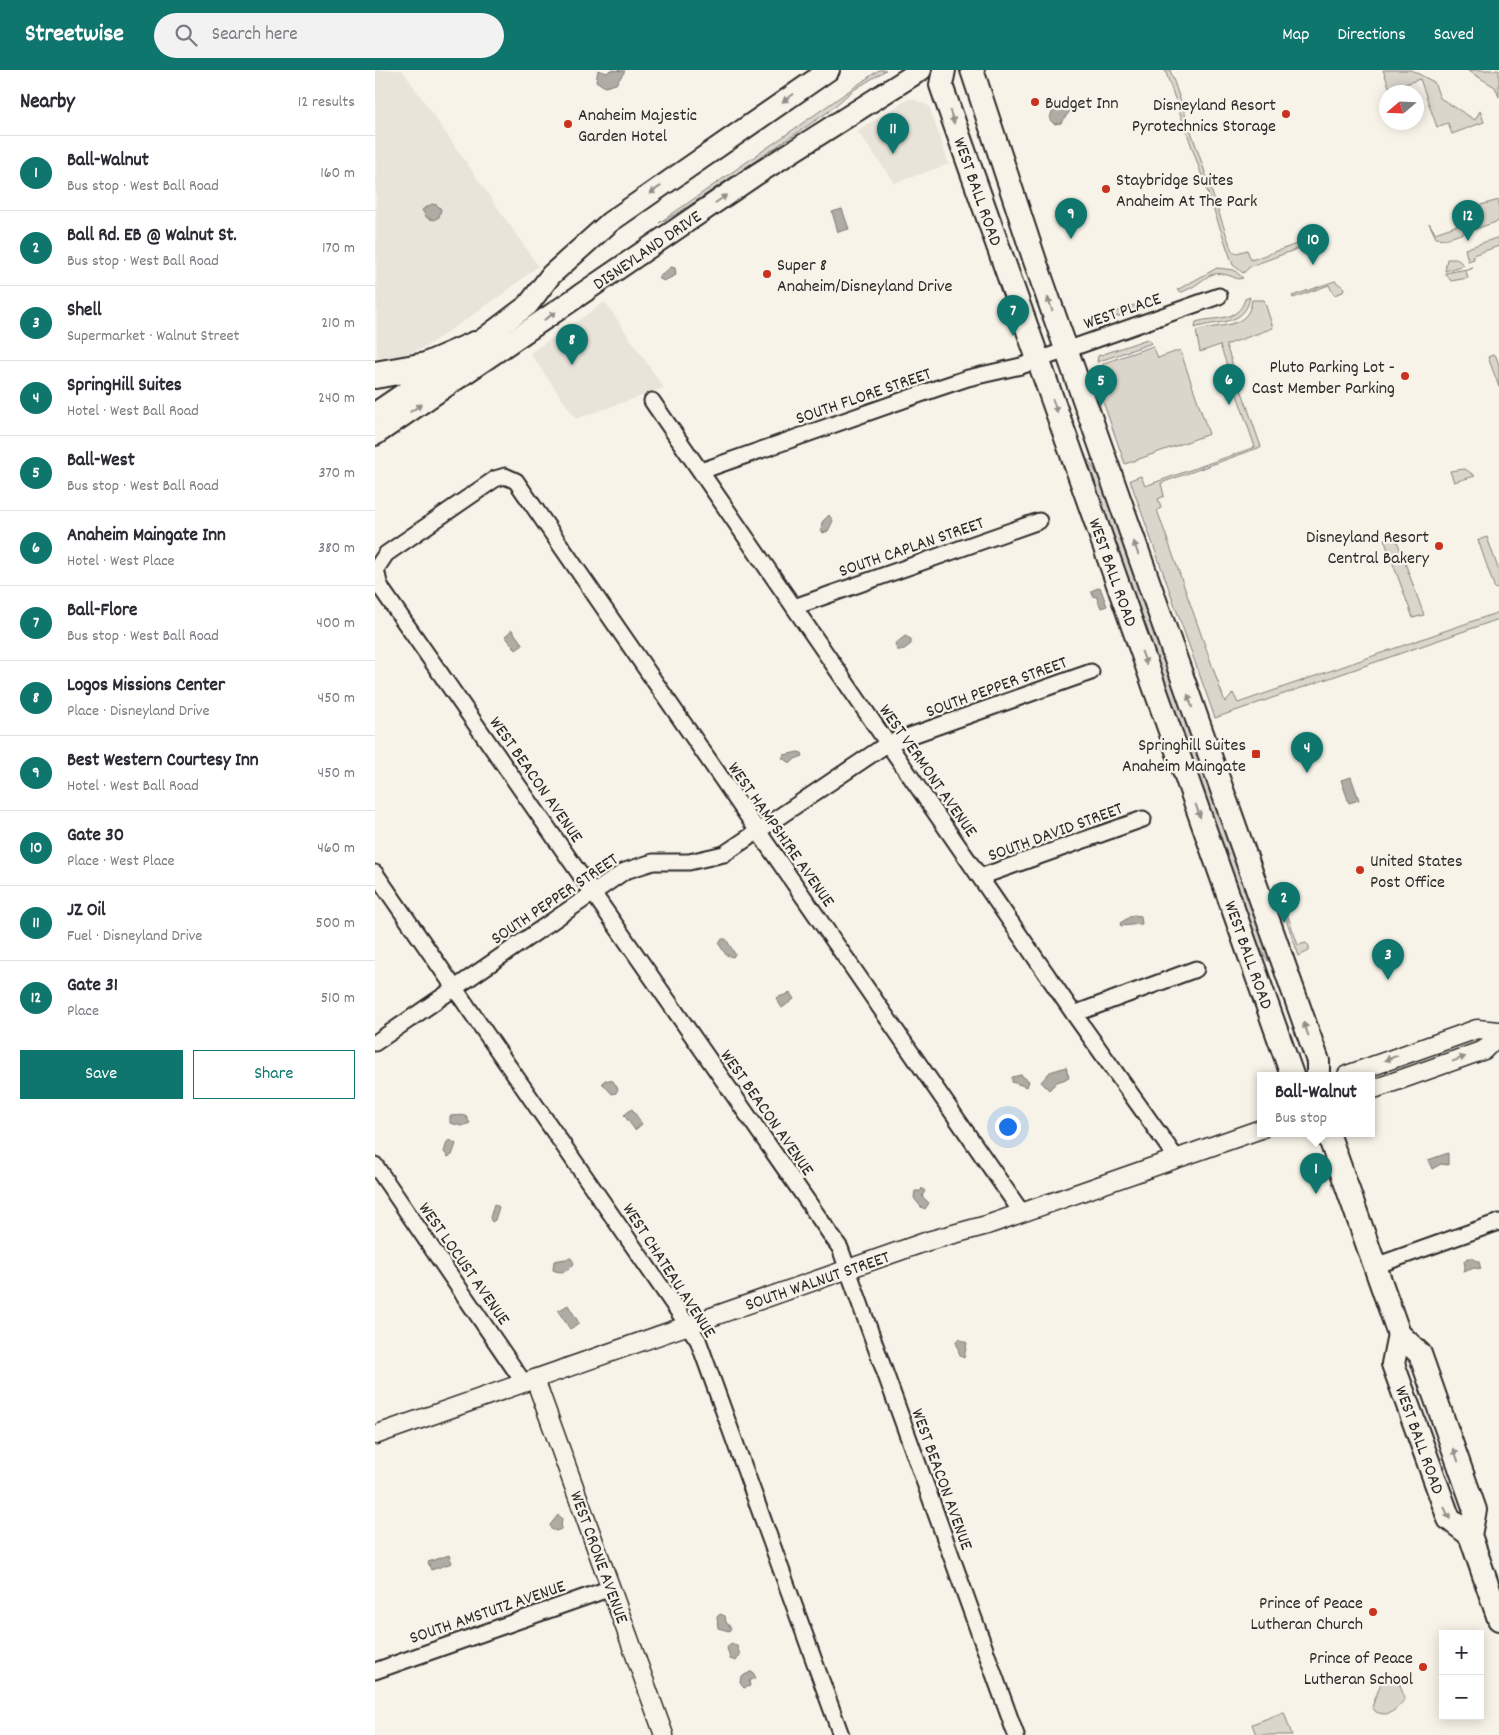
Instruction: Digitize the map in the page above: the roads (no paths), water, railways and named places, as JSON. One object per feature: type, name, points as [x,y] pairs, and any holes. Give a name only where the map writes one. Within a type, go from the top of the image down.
[{"type":"highway","points":[[375,374],[426,366],[475,345]]},
{"type":"main road","points":[[375,413],[475,345],[527,306],[551,275],[610,222],[829,70]]},
{"type":"main road","name":"DISNEYLAND DRIVE","points":[[375,435],[757,174],[921,70]]},
{"type":"main road","name":"WEST BALL ROAD","points":[[944,70],[941,85],[1291,1072]]},
{"type":"main road","name":"WEST BALL ROAD","points":[[972,70],[1066,350],[1318,1061],[1318,1072]]},
{"type":"main road","name":"WEST BALL ROAD","points":[[1329,1137],[1399,1334],[1420,1354],[1427,1372],[1475,1510],[1470,1535],[1499,1619]]},
{"type":"street","name":"WEST PLACE","points":[[1038,360],[1219,296]]},
{"type":"street","name":"SOUTH FLORE STREET","points":[[701,471],[960,381],[1004,372],[1038,360]]},
{"type":"street","name":"WEST VERMONT AVENUE","points":[[653,401],[887,744],[1177,1159]]},
{"type":"street","name":"WEST BEACON AVENUE","points":[[510,478],[505,476],[495,479],[386,554],[376,569],[379,583],[840,1248],[1016,1735]]},
{"type":"street","name":"WEST HAMPSHIRE AVENUE","points":[[510,478],[515,481],[1022,1213]]},
{"type":"street","name":"SOUTH CAPLAN STREET","points":[[794,607],[1039,521]]},
{"type":"street","name":"SOUTH PEPPER STREET","points":[[375,1043],[593,891],[634,866],[653,862],[689,862],[713,858],[733,849],[887,744],[1091,672]]},
{"type":"street","name":"SOUTH DAVID STREET","points":[[980,877],[1143,819]]},
{"type":"street","name":"WEST CHATEAU AVENUE","points":[[375,873],[698,1340],[841,1735]]},
{"type":"street","points":[[1074,1014],[1196,969]]},
{"type":"street","points":[[1355,1072],[1477,1028],[1499,1031]]},
{"type":"street","points":[[1375,1089],[1484,1050],[1499,1035]]},
{"type":"street","name":"SOUTH WALNUT STREET","points":[[375,1435],[928,1241],[1022,1213],[1257,1130]]},
{"type":"street","name":"WEST LOCUST AVENUE","points":[[375,1166],[530,1381]]},
{"type":"street","points":[[1375,1266],[1499,1222]]},
{"type":"street","name":"WEST CRONE AVENUE","points":[[530,1381],[611,1588],[663,1735]]},
{"type":"street","name":"SOUTH AMSTUTZ AVENUE","points":[[375,1670],[611,1588]]},
{"type":"place","name":"Budget Inn","points":[[1035,102]]},
{"type":"place","name":"Disneyland Resort Pyrotechnics Storage","points":[[1286,114]]},
{"type":"place","name":"Anaheim Majestic Garden Hotel","points":[[568,124]]},
{"type":"place","name":"JZ Oil","points":[[893,154]]},
{"type":"place","name":"Staybridge Suites Anaheim At The Park","points":[[1106,189]]},
{"type":"place","name":"Best Western Courtesy Inn","points":[[1071,239]]},
{"type":"place","name":"Gate 31","points":[[1468,241]]},
{"type":"place","name":"Gate 30","points":[[1313,265]]},
{"type":"place","name":"Super 8 Anaheim/Disneyland Drive","points":[[767,274]]},
{"type":"place","name":"Ball-Flore","points":[[1013,336]]},
{"type":"place","name":"Logos Missions Center","points":[[572,365]]},
{"type":"place","name":"Pluto Parking Lot - Cast Member Parking","points":[[1405,376]]},
{"type":"place","name":"Anaheim Maingate Inn","points":[[1229,405]]},
{"type":"place","name":"Ball-West","points":[[1101,406]]},
{"type":"place","name":"Disneyland Resort Central Bakery","points":[[1439,546]]},
{"type":"place","name":"Springhill Suites Anaheim Maingate","points":[[1256,754]]},
{"type":"place","name":"SpringHill Suites","points":[[1307,773]]},
{"type":"place","name":"United States Post Office","points":[[1360,870]]},
{"type":"place","name":"Ball Rd. EB @ Walnut St.","points":[[1284,923]]},
{"type":"place","name":"Shell","points":[[1388,980]]},
{"type":"place","name":"Ball-Walnut","points":[[1316,1194]]},
{"type":"place","name":"Prince of Peace Lutheran Church","points":[[1373,1612]]},
{"type":"place","name":"Prince of Peace Lutheran School","points":[[1423,1667]]}]
